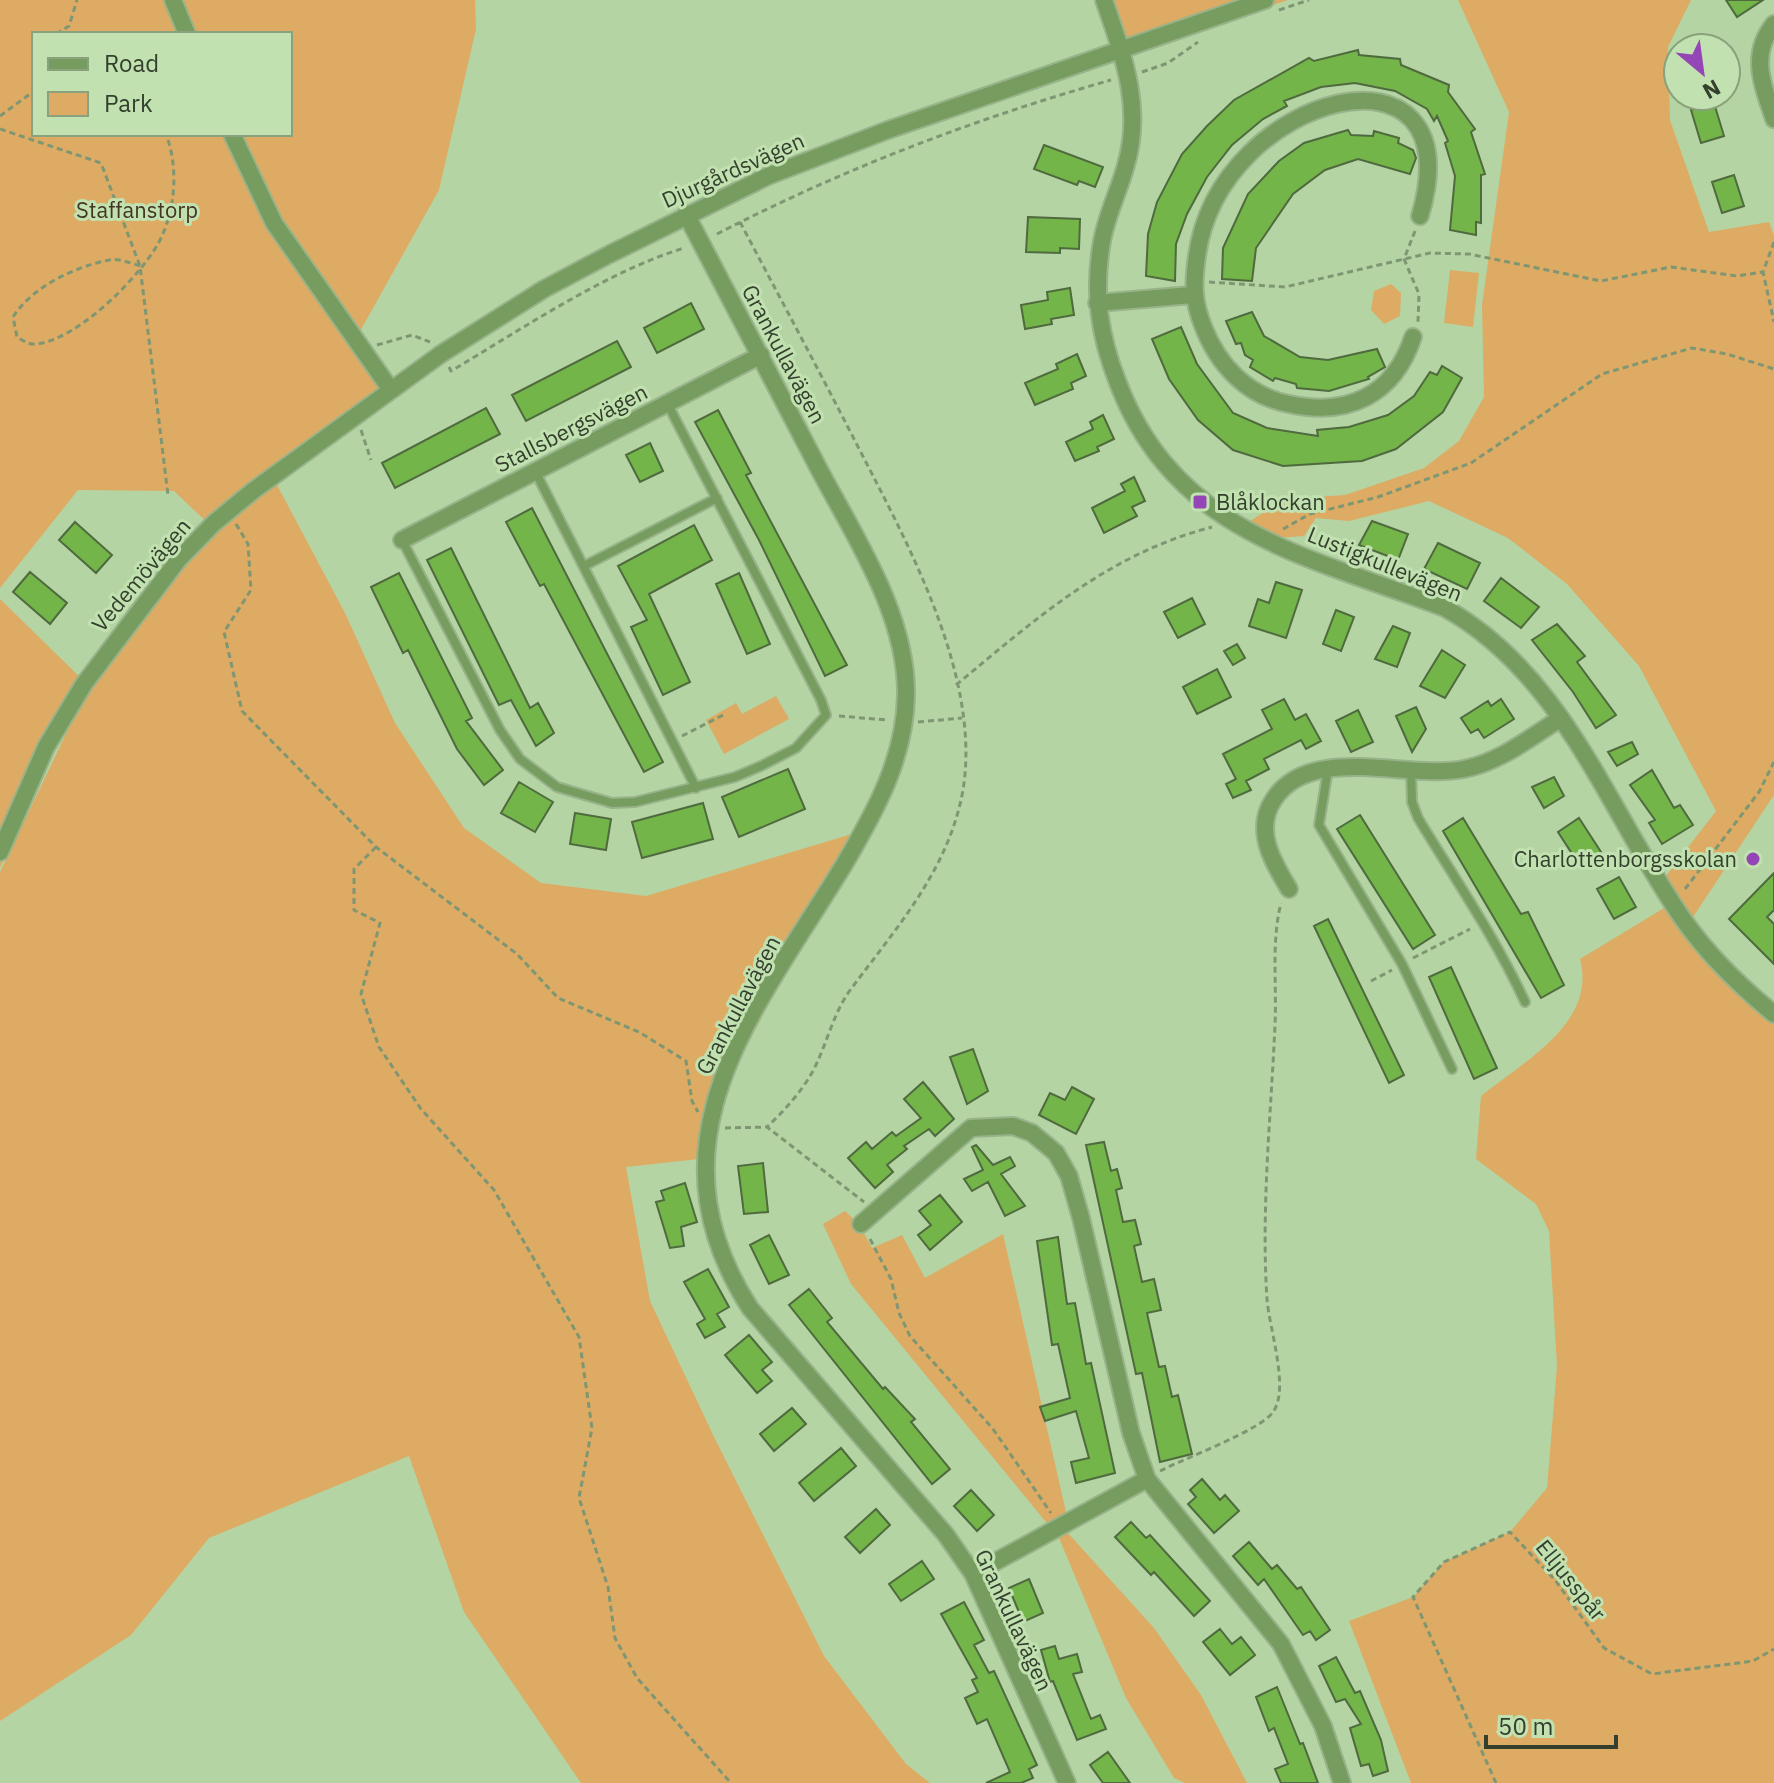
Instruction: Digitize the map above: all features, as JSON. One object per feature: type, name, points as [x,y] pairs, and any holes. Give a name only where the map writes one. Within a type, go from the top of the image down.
[{"type":"street","points":[[173,0],[186,32]]},
{"type":"street","points":[[1104,0],[1121,49]]},
{"type":"street","name":"Djurgårdsvägen","points":[[391,390],[483,326],[544,289],[686,214],[814,158],[1265,0]]},
{"type":"street","points":[[1774,24],[1764,40],[1759,62],[1774,119]]},
{"type":"street","name":"Lustigkullevägen","points":[[1121,49],[1129,76],[1133,109],[1131,142],[1102,238],[1097,303],[1103,345],[1139,431],[1177,481],[1222,518],[1263,539],[1445,608],[1467,621],[1527,672],[1561,718],[1670,898],[1712,956],[1774,1014]]},
{"type":"street","points":[[1413,337],[1398,374],[1378,391],[1349,403],[1296,406],[1261,394],[1229,370],[1207,337],[1193,288],[1207,214],[1231,174],[1272,133],[1318,107],[1352,100],[1371,101],[1407,116],[1419,129],[1429,169],[1429,185],[1420,216]]},
{"type":"street","points":[[233,136],[266,209],[290,250],[391,390]]},
{"type":"street","name":"Grankullavägen","points":[[686,214],[888,606],[904,667],[905,707],[898,755],[884,793],[748,1024],[721,1079],[707,1127],[704,1171],[709,1213],[721,1253],[739,1291],[763,1325],[946,1535],[973,1574],[1067,1783]]},
{"type":"street","points":[[1097,303],[1193,288]]},
{"type":"street","name":"Stallsbergsvägen","points":[[402,540],[761,355]]},
{"type":"street","name":"Vedemövägen","points":[[0,852],[46,747],[84,684],[133,615],[179,559],[228,510],[391,390]]},
{"type":"street","points":[[1289,889],[1266,846],[1266,816],[1271,803],[1286,784],[1306,772],[1328,768],[1454,771],[1481,765],[1561,718]]},
{"type":"street","points":[[868,1218],[971,1128],[1013,1126],[1032,1133],[1049,1145],[1069,1176],[1131,1433],[1147,1479],[1281,1644],[1323,1726],[1342,1783]]},
{"type":"street","points":[[973,1574],[1147,1479]]},
{"type":"lane","points":[[402,540],[500,730],[534,772],[557,787],[612,803],[635,802],[735,777],[796,748],[826,715],[667,403]]},
{"type":"lane","points":[[535,471],[696,788]]},
{"type":"lane","points":[[584,566],[717,498]]},
{"type":"lane","points":[[1328,768],[1319,825],[1402,964],[1452,1069]]},
{"type":"lane","points":[[1411,771],[1412,802],[1418,818],[1481,923],[1498,944],[1525,1002]]},
{"type":"path","points":[[59,32],[69,26],[77,0]]},
{"type":"path","points":[[1280,10],[1309,0]]},
{"type":"path","points":[[701,242],[811,186],[928,139],[1070,91],[1168,63],[1200,40]]},
{"type":"path","points":[[0,116],[32,92]]},
{"type":"path","points":[[0,129],[101,163],[140,266],[168,495]]},
{"type":"path","points":[[140,266],[109,260],[68,274],[39,290],[13,317],[17,337],[31,344],[50,341],[72,329],[116,296],[140,266],[161,237],[171,206],[174,168],[166,136]]},
{"type":"path","points":[[1413,337],[1420,303],[1404,259],[1420,216]]},
{"type":"path","points":[[740,222],[895,520],[936,618],[956,685],[965,767],[958,811],[942,853],[904,922],[840,1006],[812,1074],[767,1127]]},
{"type":"path","points":[[1774,242],[1763,272],[1774,322]]},
{"type":"path","points":[[1193,288],[1285,287],[1430,253],[1469,254],[1601,281],[1671,267],[1737,276],[1763,272]]},
{"type":"path","points":[[1263,539],[1310,514],[1378,497],[1471,463],[1602,374],[1692,348],[1727,354],[1774,369]]},
{"type":"path","points":[[355,415],[371,460]]},
{"type":"path","points":[[228,510],[248,544],[251,590],[224,632],[242,711],[376,847],[517,954],[558,998],[639,1032],[686,1061],[692,1101],[707,1127],[767,1127],[868,1218],[891,1279],[899,1313],[910,1336],[993,1429],[1035,1486],[1059,1527]]},
{"type":"path","points":[[956,685],[1031,623],[1102,572],[1153,544],[1216,526],[1222,518]]},
{"type":"path","points":[[673,741],[725,714]]},
{"type":"path","points":[[1670,898],[1685,889],[1710,858],[1759,792],[1774,762]]},
{"type":"path","points":[[376,847],[354,869],[354,910],[380,923],[361,994],[379,1047],[421,1109],[494,1190],[579,1337],[592,1428],[579,1498],[608,1587],[615,1638],[637,1678],[731,1783]]},
{"type":"path","points":[[1147,1479],[1265,1420],[1278,1403],[1280,1376],[1268,1318],[1266,1235],[1276,1013],[1275,932],[1282,901],[1289,889]]},
{"type":"path","points":[[1421,954],[1469,929]]},
{"type":"path","points":[[1371,981],[1402,964]]},
{"type":"path","name":"Elljusspår","points":[[1496,1783],[1413,1597],[1444,1562],[1510,1532],[1555,1580],[1604,1648],[1652,1674],[1753,1661],[1774,1649]]},
{"type":"green space","name":"Staffanstorp","points":[[0,0],[475,0],[476,29],[439,190],[354,342],[390,399],[277,485],[345,613],[395,723],[464,828],[541,883],[646,896],[872,828],[799,946],[729,1080],[708,1158],[626,1167],[650,1301],[714,1437],[824,1656],[906,1764],[930,1783],[581,1783],[464,1612],[409,1456],[209,1538],[131,1635],[0,1721],[0,872],[83,698],[55,743],[0,868],[0,599],[89,686],[174,572],[216,531],[174,491],[78,490],[0,588]]},
{"type":"green space","points":[[1103,0],[1288,0],[1188,32],[1121,47]]},
{"type":"green space","points":[[1458,0],[1691,0],[1675,32],[1662,32],[1662,112],[1670,112],[1709,232],[1769,222],[1774,236],[1774,795],[1689,923],[1774,1016],[1774,1783],[1411,1783],[1349,1621],[1413,1597],[1444,1562],[1510,1532],[1547,1488],[1557,1366],[1549,1231],[1536,1204],[1476,1159],[1481,1096],[1536,1054],[1567,1021],[1578,1002],[1582,982],[1580,959],[1674,902],[1662,881],[1716,811],[1639,666],[1567,584],[1508,538],[1429,501],[1349,521],[1316,518],[1304,536],[1265,539],[1239,528],[1285,499],[1345,495],[1424,468],[1459,441],[1484,397],[1482,305],[1509,112]]},
{"type":"green space","points":[[1450,270],[1479,273],[1473,327],[1444,323]]},
{"type":"green space","points":[[1391,284],[1401,293],[1400,316],[1384,324],[1371,310],[1374,291]]},
{"type":"green space","points":[[776,696],[789,719],[724,754],[706,720],[736,703],[742,714]]},
{"type":"green space","points":[[845,1211],[859,1224],[872,1248],[902,1235],[925,1278],[1003,1234],[1070,1530],[1067,1532],[1154,1628],[1201,1695],[1247,1783],[1185,1783],[1174,1778],[1126,1698],[1059,1538],[851,1284],[823,1224]]},
{"type":"building","points":[[1726,0],[1763,0],[1737,17]]},
{"type":"building","points":[[1358,50],[1359,55],[1400,59],[1401,65],[1449,85],[1448,92],[1475,129],[1471,132],[1485,174],[1481,175],[1481,223],[1476,222],[1476,235],[1450,230],[1455,176],[1445,143],[1448,141],[1437,116],[1434,121],[1427,109],[1395,91],[1355,83],[1321,87],[1284,101],[1287,106],[1263,119],[1232,145],[1207,177],[1187,214],[1176,244],[1175,281],[1146,276],[1148,234],[1157,202],[1182,154],[1207,126],[1234,100],[1309,58],[1314,61]]},
{"type":"building","points":[[1692,112],[1717,112],[1724,136],[1701,143]]},
{"type":"building","points":[[1348,130],[1351,135],[1373,136],[1374,131],[1399,138],[1398,143],[1413,150],[1416,158],[1410,174],[1358,159],[1325,170],[1293,194],[1256,248],[1252,281],[1222,279],[1223,248],[1248,194],[1279,161],[1304,143]]},
{"type":"building","points":[[1044,145],[1103,167],[1095,187],[1079,181],[1077,185],[1034,169]]},
{"type":"building","points":[[1734,175],[1744,206],[1722,213],[1712,182]]},
{"type":"building","points":[[1028,217],[1080,219],[1079,249],[1060,248],[1060,253],[1026,252]]},
{"type":"building","points":[[1070,288],[1074,315],[1051,319],[1052,324],[1025,329],[1021,305],[1048,300],[1047,292]]},
{"type":"building","points":[[691,303],[704,329],[657,353],[644,328]]},
{"type":"building","points":[[1252,312],[1264,336],[1300,357],[1328,360],[1377,349],[1385,367],[1369,379],[1329,391],[1297,388],[1296,384],[1275,378],[1273,381],[1250,367],[1253,360],[1245,355],[1241,343],[1236,344],[1226,321]]},
{"type":"building","points":[[1181,327],[1197,364],[1233,413],[1267,428],[1318,436],[1317,430],[1349,427],[1388,415],[1414,396],[1430,372],[1437,375],[1442,366],[1462,378],[1443,412],[1396,449],[1362,461],[1283,466],[1233,450],[1198,420],[1169,379],[1152,339]]},
{"type":"building","points":[[617,341],[631,367],[526,421],[512,395]]},
{"type":"building","points":[[1077,354],[1086,376],[1071,383],[1073,389],[1035,405],[1025,383],[1058,369],[1056,364]]},
{"type":"building","points":[[486,408],[500,434],[395,488],[382,463]]},
{"type":"building","points":[[718,410],[751,473],[746,475],[847,665],[825,676],[759,540],[695,422]]},
{"type":"building","points":[[1103,415],[1114,439],[1097,447],[1099,451],[1075,461],[1066,442],[1093,429],[1090,422]]},
{"type":"building","points":[[650,443],[663,471],[640,482],[626,455]]},
{"type":"building","points":[[1134,477],[1145,501],[1132,507],[1137,516],[1104,533],[1092,508],[1125,491],[1121,484]]},
{"type":"building","points":[[532,508],[663,762],[644,772],[544,584],[540,586],[506,522]]},
{"type":"building","points":[[1372,521],[1408,534],[1398,560],[1359,545]]},
{"type":"building","points":[[75,522],[112,555],[96,573],[59,540]]},
{"type":"building","points":[[694,525],[712,560],[649,594],[690,682],[663,695],[631,627],[647,620],[618,566]]},
{"type":"building","points":[[1438,543],[1480,563],[1467,589],[1424,569]]},
{"type":"building","points":[[451,548],[530,708],[538,703],[554,733],[536,746],[511,700],[499,705],[427,560]]},
{"type":"building","points":[[30,572],[67,603],[50,624],[13,592]]},
{"type":"building","points":[[399,573],[472,718],[466,721],[503,770],[484,785],[457,749],[408,650],[403,653],[371,587]]},
{"type":"building","points":[[739,573],[770,644],[747,654],[716,584]]},
{"type":"building","points":[[1501,578],[1539,607],[1521,628],[1484,601]]},
{"type":"building","points":[[1276,582],[1302,590],[1286,638],[1249,626],[1258,599],[1269,603]]},
{"type":"building","points":[[1192,598],[1205,624],[1178,638],[1164,612]]},
{"type":"building","points":[[1336,610],[1354,617],[1341,651],[1323,644]]},
{"type":"building","points":[[1557,624],[1585,656],[1577,662],[1616,715],[1596,728],[1573,692],[1532,640]]},
{"type":"building","points":[[1393,626],[1410,633],[1397,667],[1375,659]]},
{"type":"building","points":[[1237,644],[1245,658],[1233,665],[1224,651]]},
{"type":"building","points":[[1442,650],[1465,665],[1445,698],[1420,686]]},
{"type":"building","points":[[1217,669],[1231,697],[1197,714],[1183,687]]},
{"type":"building","points":[[1284,699],[1295,720],[1306,714],[1321,741],[1306,749],[1301,740],[1264,759],[1269,769],[1246,781],[1251,790],[1233,798],[1226,784],[1236,779],[1223,754],[1272,729],[1262,710]]},
{"type":"building","points":[[1501,699],[1514,719],[1484,738],[1478,729],[1471,733],[1461,718],[1488,701],[1491,706]]},
{"type":"building","points":[[1416,707],[1426,729],[1412,752],[1396,716]]},
{"type":"building","points":[[1358,710],[1373,742],[1351,752],[1336,721]]},
{"type":"building","points":[[1632,742],[1638,754],[1617,766],[1608,752]]},
{"type":"building","points":[[788,769],[805,809],[739,837],[722,797]]},
{"type":"building","points":[[1652,770],[1674,808],[1680,805],[1693,825],[1662,844],[1649,823],[1655,820],[1630,785]]},
{"type":"building","points":[[1554,777],[1564,796],[1544,808],[1532,787]]},
{"type":"building","points":[[519,782],[553,802],[535,832],[501,813]]},
{"type":"building","points":[[703,803],[713,839],[642,858],[632,822]]},
{"type":"building","points":[[575,813],[611,819],[606,850],[570,844]]},
{"type":"building","points":[[1360,815],[1435,935],[1413,949],[1337,829]]},
{"type":"building","points":[[1463,818],[1521,914],[1528,912],[1564,985],[1541,998],[1443,831]]},
{"type":"building","points":[[1579,818],[1601,852],[1580,866],[1558,832]]},
{"type":"building","points":[[1774,873],[1774,910],[1767,917],[1774,924],[1774,964],[1729,919]]},
{"type":"building","points":[[1619,877],[1636,907],[1614,919],[1597,889]]},
{"type":"building","points":[[1328,919],[1404,1075],[1389,1083],[1314,926]]},
{"type":"building","points":[[1451,967],[1497,1068],[1474,1079],[1429,977]]},
{"type":"building","points":[[973,1049],[988,1091],[967,1104],[950,1057]]},
{"type":"building","points":[[923,1082],[954,1119],[935,1136],[929,1129],[904,1146],[907,1149],[887,1165],[893,1172],[875,1188],[848,1158],[866,1142],[872,1149],[892,1132],[896,1136],[921,1118],[904,1099]]},
{"type":"building","points":[[1072,1087],[1094,1099],[1076,1134],[1039,1115],[1050,1093],[1065,1100]]},
{"type":"building","points":[[1104,1142],[1111,1171],[1117,1169],[1122,1188],[1116,1190],[1123,1222],[1135,1220],[1141,1244],[1134,1246],[1142,1282],[1154,1279],[1161,1310],[1147,1313],[1159,1367],[1165,1366],[1172,1397],[1178,1395],[1192,1454],[1160,1462],[1142,1373],[1136,1374],[1086,1145]]},
{"type":"building","points":[[976,1145],[993,1165],[1010,1157],[1015,1166],[1001,1174],[1025,1206],[1005,1216],[988,1182],[972,1191],[964,1179],[983,1170],[972,1147]]},
{"type":"building","points":[[763,1163],[768,1212],[744,1214],[738,1166]]},
{"type":"building","points":[[685,1183],[697,1222],[681,1227],[684,1246],[670,1248],[656,1202],[664,1200],[661,1191]]},
{"type":"building","points":[[940,1195],[962,1222],[930,1250],[918,1235],[931,1225],[919,1211]]},
{"type":"building","points":[[769,1235],[789,1275],[769,1284],[750,1245]]},
{"type":"building","points":[[1058,1237],[1067,1304],[1075,1303],[1086,1364],[1091,1363],[1115,1473],[1076,1483],[1071,1462],[1089,1458],[1076,1411],[1045,1421],[1040,1407],[1070,1398],[1058,1344],[1052,1345],[1037,1241]]},
{"type":"building","points":[[708,1269],[729,1307],[717,1314],[725,1327],[705,1338],[697,1324],[705,1319],[684,1282]]},
{"type":"building","points":[[809,1289],[832,1318],[827,1322],[883,1389],[885,1387],[915,1419],[911,1422],[950,1469],[932,1484],[789,1305]]},
{"type":"building","points":[[749,1335],[772,1362],[762,1370],[772,1381],[757,1393],[725,1355]]},
{"type":"building","points":[[792,1408],[806,1424],[774,1451],[760,1434]]},
{"type":"building","points":[[841,1448],[856,1466],[814,1501],[799,1483]]},
{"type":"building","points":[[1202,1479],[1220,1500],[1225,1495],[1239,1511],[1214,1533],[1188,1504],[1196,1497],[1190,1490]]},
{"type":"building","points":[[971,1490],[994,1515],[977,1531],[954,1506]]},
{"type":"building","points":[[876,1509],[890,1525],[860,1553],[845,1537]]},
{"type":"building","points":[[1131,1522],[1146,1538],[1150,1535],[1210,1601],[1194,1616],[1154,1572],[1151,1575],[1115,1537]]},
{"type":"building","points":[[1249,1542],[1272,1569],[1277,1565],[1297,1589],[1301,1587],[1330,1630],[1316,1640],[1310,1631],[1303,1635],[1264,1579],[1258,1585],[1233,1556]]},
{"type":"building","points":[[922,1561],[934,1579],[901,1601],[889,1584]]},
{"type":"building","points":[[1029,1579],[1043,1613],[1023,1622],[1009,1588]]},
{"type":"building","points":[[964,1602],[984,1640],[974,1645],[989,1673],[994,1671],[1037,1765],[1029,1769],[1033,1778],[1021,1783],[986,1783],[1010,1772],[987,1719],[977,1724],[965,1698],[978,1692],[972,1680],[977,1678],[941,1614]]},
{"type":"building","points":[[1220,1629],[1232,1644],[1241,1637],[1255,1655],[1230,1675],[1203,1642]]},
{"type":"building","points":[[1055,1646],[1059,1659],[1077,1654],[1082,1672],[1073,1674],[1091,1719],[1100,1715],[1106,1729],[1077,1740],[1053,1681],[1050,1682],[1041,1650]]},
{"type":"building","points":[[1336,1657],[1355,1693],[1360,1691],[1381,1740],[1388,1771],[1373,1776],[1369,1764],[1361,1766],[1350,1728],[1361,1724],[1345,1699],[1336,1702],[1319,1666]]},
{"type":"building","points":[[1277,1687],[1318,1783],[1281,1783],[1275,1769],[1288,1764],[1274,1728],[1269,1731],[1256,1697]]},
{"type":"building","points":[[1108,1752],[1130,1783],[1103,1783],[1090,1765]]},
{"type":"place","name":"Blåklockan","points":[[1200,502]]},
{"type":"place","name":"Charlottenborgsskolan","points":[[1753,859]]}]
